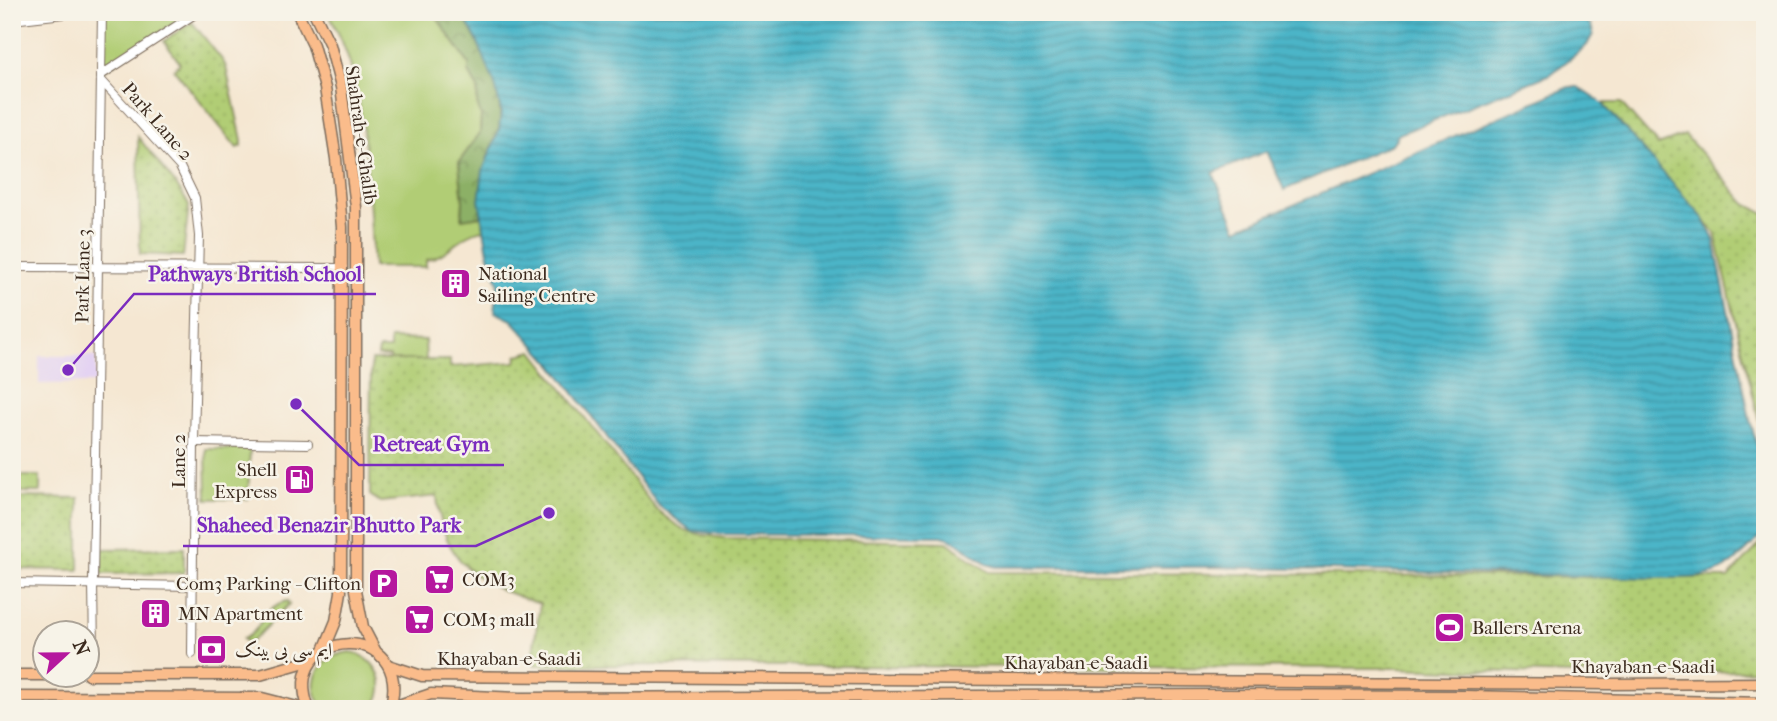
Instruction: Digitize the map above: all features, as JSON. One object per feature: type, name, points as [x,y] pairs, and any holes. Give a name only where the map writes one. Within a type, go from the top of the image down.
[{"type":"main road","name":"Shahrah-e-Ghalib","points":[[297,12],[313,45],[325,88],[336,159],[342,224],[342,268]]},
{"type":"main road","name":"Shahrah-e-Ghalib","points":[[314,12],[330,45],[341,87],[351,158],[358,242]]},
{"type":"main road","points":[[342,224],[348,230],[357,225]]},
{"type":"main road","points":[[342,244],[350,239],[358,242],[356,590],[363,627],[376,652],[388,665],[394,682],[390,708]]},
{"type":"main road","points":[[324,650],[335,621],[341,592],[342,268]]},
{"type":"main road","points":[[12,697],[262,698],[307,709],[306,676],[316,654],[334,645],[354,643],[376,652]]},
{"type":"main road","points":[[102,675],[260,675],[312,660]]},
{"type":"main road","name":"Khayaban-e-Saadi","points":[[388,665],[422,676],[1765,683]]},
{"type":"main road","points":[[12,675],[32,675]]},
{"type":"main road","name":"Khayaban-e-Saadi","points":[[390,708],[431,694],[520,698],[1233,695],[1479,697],[1734,706],[1765,703]]},
{"type":"street","points":[[12,256],[13,20],[81,12]]},
{"type":"street","name":"Park Lane 3","points":[[94,620],[102,12]]},
{"type":"street","points":[[101,78],[198,12]]},
{"type":"street","name":"Park Lane 2","points":[[101,78],[180,167],[195,198],[199,236],[197,267]]},
{"type":"street","points":[[12,267],[342,268]]},
{"type":"street","name":"Lane 2","points":[[192,654],[197,267]]},
{"type":"street","points":[[194,442],[307,444]]},
{"type":"street","points":[[12,583],[193,586]]},
{"type":"street","points":[[1233,695],[1233,709]]},
{"type":"shaded area","points":[[39,356],[96,356],[96,383],[39,384]]},
{"type":"green space","points":[[102,12],[192,12],[101,72]]},
{"type":"green space","points":[[328,12],[433,12],[469,64],[469,72],[478,89],[477,103],[481,116],[480,134],[459,162],[462,218],[481,216],[484,232],[474,232],[441,255],[426,260],[426,267],[373,267],[367,167],[357,92],[349,61]]},
{"type":"green space","points":[[433,12],[461,12],[476,38],[499,99],[499,128],[483,176],[481,216],[462,219],[459,162],[480,133],[478,89],[469,72],[469,64]]},
{"type":"green space","points":[[192,22],[226,67],[242,140],[242,146],[237,148],[174,69],[180,63],[164,41]]},
{"type":"green space","points":[[1602,103],[1621,103],[1658,145],[1685,135],[1746,204],[1765,214],[1765,446],[1715,233]]},
{"type":"green space","points":[[138,137],[189,205],[183,256],[140,254]]},
{"type":"green space","points":[[390,339],[425,340],[426,360],[391,360],[390,357],[378,356],[379,349],[390,349]]},
{"type":"green space","points":[[533,351],[656,509],[673,523],[694,533],[724,538],[947,542],[989,572],[1728,578],[1765,539],[1765,670],[1605,675],[1395,668],[535,665],[532,660],[540,604],[499,589],[468,569],[447,540],[437,496],[380,502],[370,495],[371,360],[450,360],[450,367],[516,362],[518,355]]},
{"type":"green space","points":[[206,449],[250,449],[248,499],[207,499]]},
{"type":"green space","points":[[12,476],[40,476],[40,492],[12,492]]},
{"type":"green space","points":[[12,497],[79,498],[79,570],[12,569]]},
{"type":"green space","points":[[184,548],[184,573],[102,574],[101,549]]},
{"type":"green space","points":[[287,601],[289,604],[249,644],[243,639],[255,631],[271,609]]},
{"type":"green space","points":[[351,652],[368,661],[379,674],[381,691],[378,700],[372,709],[325,709],[315,690],[318,672],[331,658]]},
{"type":"water","points":[[461,12],[1568,12],[1591,25],[1593,34],[1587,45],[1551,74],[1399,134],[1392,144],[1284,190],[1267,151],[1213,173],[1237,229],[1569,87],[1578,87],[1602,103],[1704,219],[1714,240],[1750,420],[1765,475],[1765,533],[1737,559],[1719,571],[1702,576],[1674,578],[1216,567],[996,567],[942,536],[723,534],[692,531],[659,506],[552,364],[512,320],[495,312],[498,283],[488,252],[479,200],[483,170],[499,130],[501,111],[495,85],[477,40]]},
{"type":"place","name":"National Sailing Centre","points":[[455,284]]},
{"type":"place","name":"Pathways British School","points":[[68,370]]},
{"type":"place","name":"Retreat Gym","points":[[296,404]]},
{"type":"place","name":"Shell Express","points":[[300,480]]},
{"type":"place","name":"Shaheed Benazir Bhutto Park","points":[[549,513]]},
{"type":"place","name":"COM3","points":[[439,579]]},
{"type":"place","name":"Com3 Parking - Clifton","points":[[384,583]]},
{"type":"place","name":"MN Apartment","points":[[155,613]]},
{"type":"place","name":"COM3 mall","points":[[420,619]]},
{"type":"place","name":"Ballers Arena","points":[[1449,627]]},
{"type":"place","name":"ایم سی بی بینک","points":[[212,649]]}]
